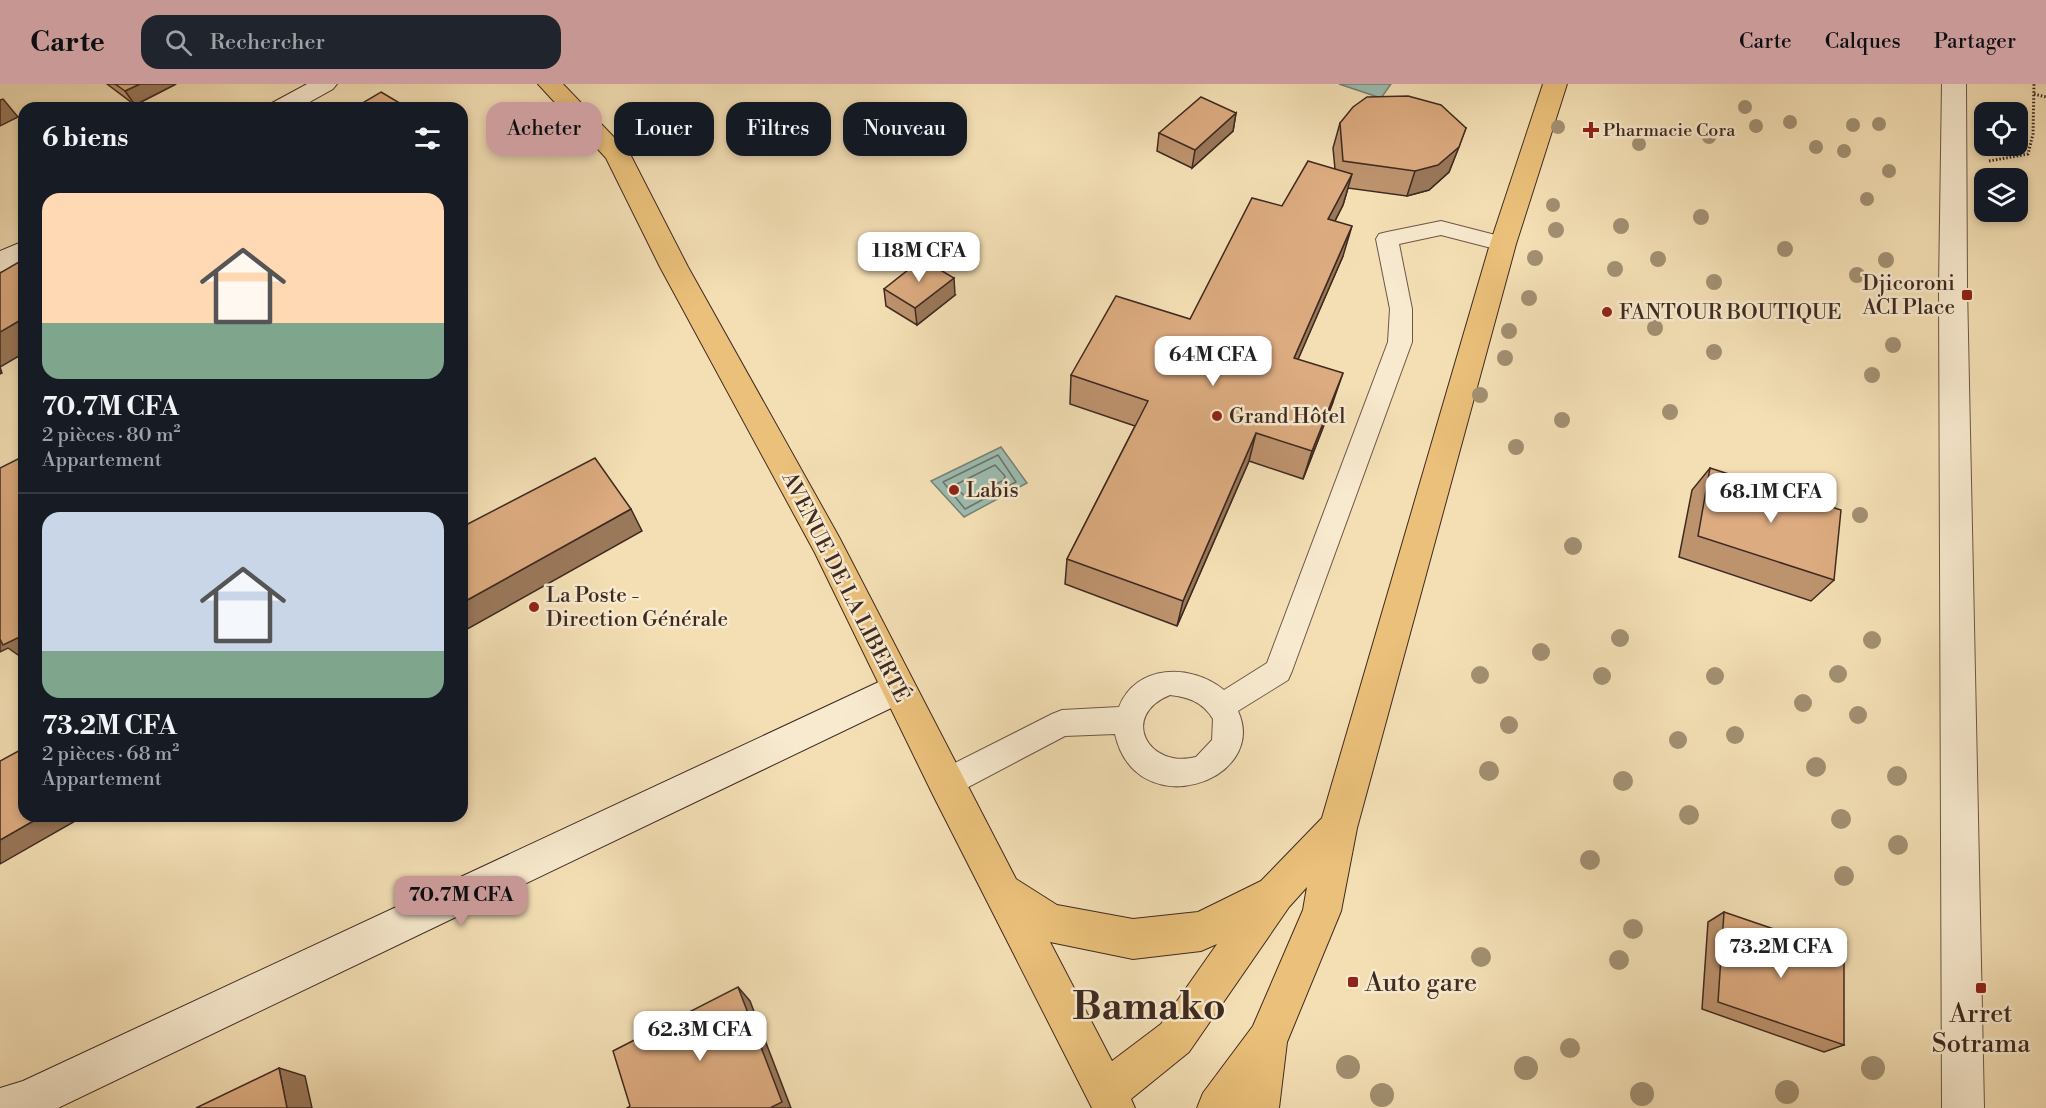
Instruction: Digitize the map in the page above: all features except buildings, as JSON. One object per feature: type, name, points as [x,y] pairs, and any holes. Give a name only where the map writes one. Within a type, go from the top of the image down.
[{"type":"main road","name":"AVENUE DE LA LIBERTÉ","points":[[550,84],[617,154],[674,267],[828,546],[946,783],[1110,1100]]},
{"type":"main road","points":[[1218,1108],[1267,1040],[1322,912],[1338,828],[1503,244],[1555,84]]},
{"type":"main road","points":[[1110,1100],[1175,1038],[1275,894],[1338,828]]},
{"type":"main road","points":[[1001,891],[1050,923],[1132,939],[1201,931],[1275,894]]},
{"type":"main road","points":[[1258,1108],[1267,1040]]},
{"type":"street","points":[[292,102],[325,84]]},
{"type":"street","points":[[1954,84],[1952,168],[1963,1108]]},
{"type":"street","points":[[0,263],[18,253]]},
{"type":"street","points":[[2,1108],[27,1101],[898,688]]},
{"type":"lane","points":[[1222,706],[1278,671],[1400,342],[1401,309],[1388,239],[1441,228],[1503,244]]},
{"type":"lane","points":[[1169,682],[1200,687],[1222,706],[1228,722],[1228,738],[1222,752],[1211,764],[1196,771],[1178,774],[1160,770],[1145,760],[1134,748],[1127,720],[1133,704],[1142,692],[1154,685],[1169,682]]},
{"type":"lane","points":[[946,783],[1062,723],[1127,720]]},
{"type":"path","points":[[1952,168],[2028,154],[2033,134],[2034,84]]},
{"type":"path","points":[[2034,94],[2046,97]]},
{"type":"water","points":[[1339,84],[1391,84],[1381,98]]},
{"type":"water","points":[[1001,447],[1027,483],[964,517],[931,481]]},
{"type":"place","name":"Pharmacie Cora","points":[[1591,130]]},
{"type":"place","name":"Djicoroni ACI Place","points":[[1967,295]]},
{"type":"place","name":"FANTOUR BOUTIQUE","points":[[1607,312]]},
{"type":"place","name":"Grand Hôtel","points":[[1217,416]]},
{"type":"place","name":"Labis","points":[[954,490]]},
{"type":"place","name":"La Poste - Direction Générale","points":[[534,607]]},
{"type":"place","name":"Auto gare","points":[[1353,982]]},
{"type":"place","name":"Arret Sotrama","points":[[1981,988]]},
{"type":"district","name":"Bamako","points":[[1149,1005]]}]
